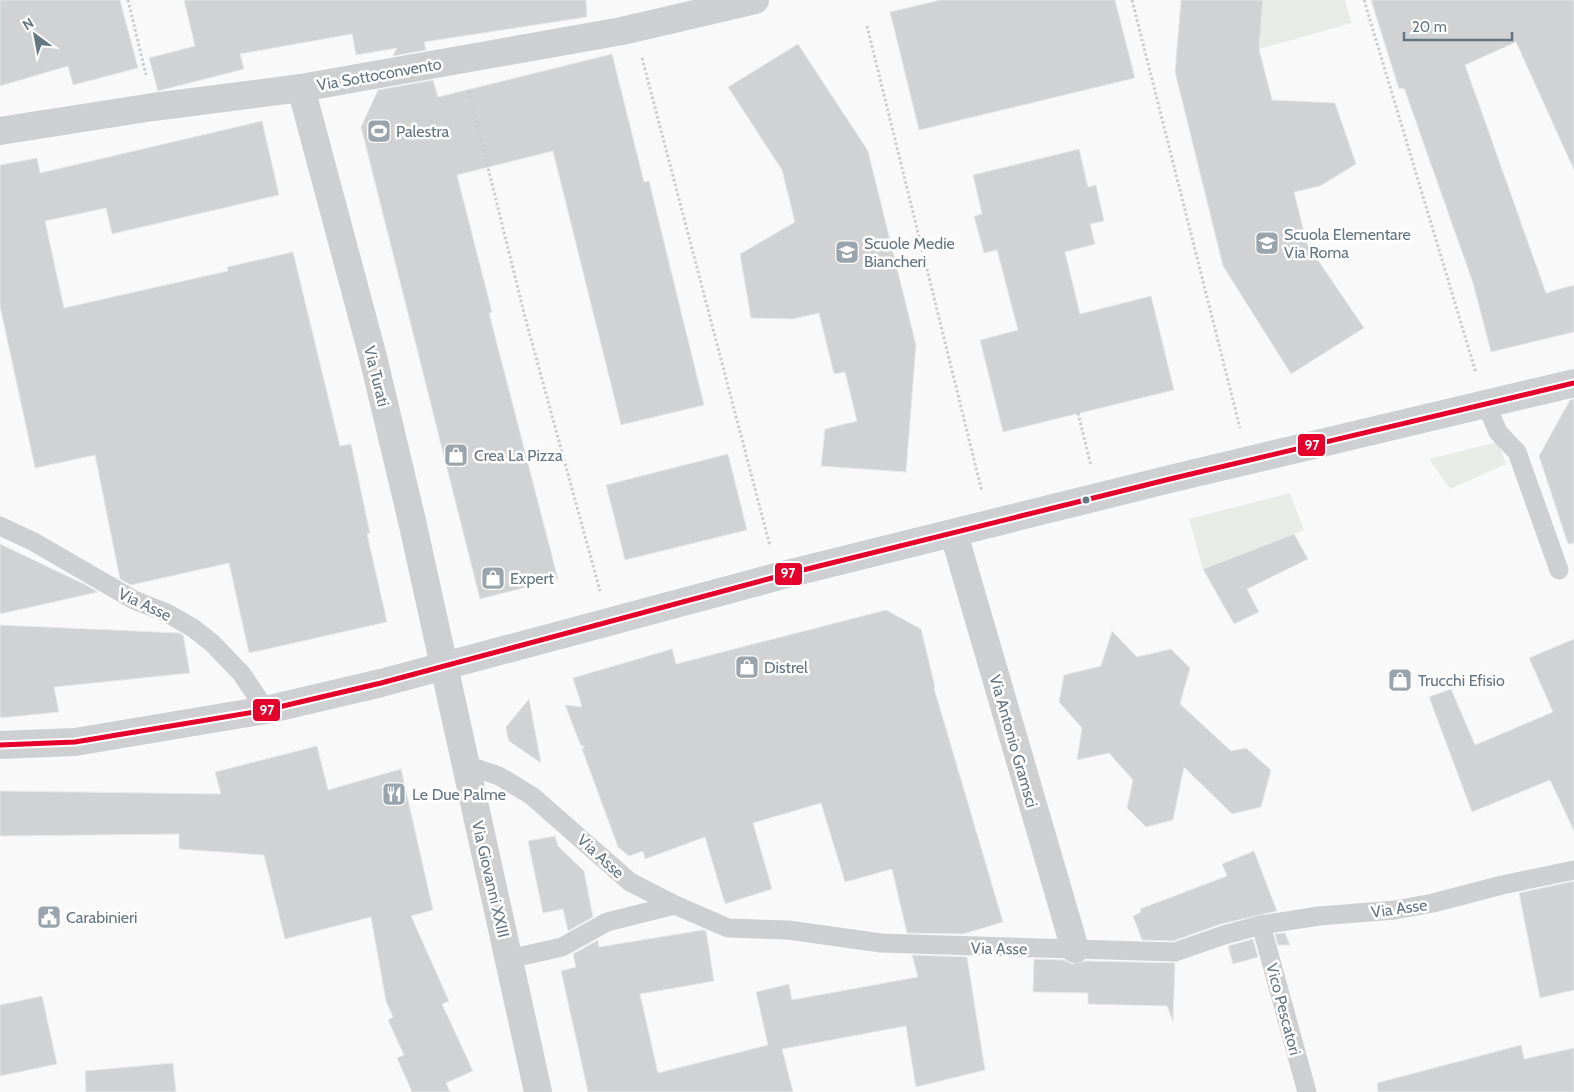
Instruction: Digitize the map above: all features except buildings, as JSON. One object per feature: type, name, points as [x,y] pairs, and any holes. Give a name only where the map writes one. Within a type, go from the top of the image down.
[{"type":"street","name":"Via Sottoconvento","points":[[0,131],[153,107],[301,88],[634,29],[755,0]]},
{"type":"street","name":"Via Turati","points":[[301,88],[388,418],[444,665]]},
{"type":"street","points":[[0,745],[75,742],[266,710],[381,683],[778,577],[990,524],[1574,383]]},
{"type":"street","name":"Via Antonio Gramsci","points":[[954,534],[1075,949]]},
{"type":"street","name":"Via Giovanni XXIII","points":[[444,665],[538,1092]]},
{"type":"lane","points":[[1486,404],[1498,432],[1517,452],[1559,570]]},
{"type":"lane","name":"Via Asse","points":[[0,526],[34,542],[118,591],[167,613],[193,628],[212,643],[241,673],[266,710]]},
{"type":"lane","name":"Via Asse","points":[[466,765],[499,776],[532,796],[630,882],[675,905],[728,928],[788,930],[881,943],[957,947],[1174,952],[1261,925],[1319,916],[1395,910],[1574,870]]},
{"type":"lane","points":[[509,959],[562,947],[607,922],[675,905]]},
{"type":"lane","name":"Vico Pescatori","points":[[1261,925],[1307,1092]]},
{"type":"path","points":[[128,0],[153,107]]},
{"type":"path","points":[[1132,0],[1249,460]]},
{"type":"path","points":[[1364,0],[1486,404]]},
{"type":"path","points":[[867,26],[990,524]]},
{"type":"path","points":[[634,29],[778,577]]},
{"type":"path","points":[[461,59],[525,317],[608,622]]},
{"type":"path","points":[[1078,413],[1099,498]]},
{"type":"shaded area","points":[[1263,0],[1345,0],[1352,23],[1259,49]]},
{"type":"shaded area","points":[[1498,442],[1506,464],[1450,489],[1429,459]]},
{"type":"shaded area","points":[[1290,493],[1304,530],[1203,569],[1189,519]]},
{"type":"transit line","name":"97","points":[[0,745],[75,742],[266,710],[381,683],[787,574],[1170,479],[1574,383]]},
{"type":"place","name":"Palestra","points":[[379,131]]},
{"type":"place","name":"Scuola Elementare Via Roma","points":[[1267,243]]},
{"type":"place","name":"Scuole Medie Biancheri","points":[[847,252]]},
{"type":"place","name":"Crea La Pizza","points":[[456,455]]},
{"type":"place","name":"Expert","points":[[493,578]]},
{"type":"place","name":"Distrel","points":[[747,667]]},
{"type":"place","name":"Trucchi Efisio","points":[[1400,680]]},
{"type":"place","name":"Le Due Palme","points":[[394,794]]},
{"type":"place","name":"Carabinieri","points":[[49,917]]}]
